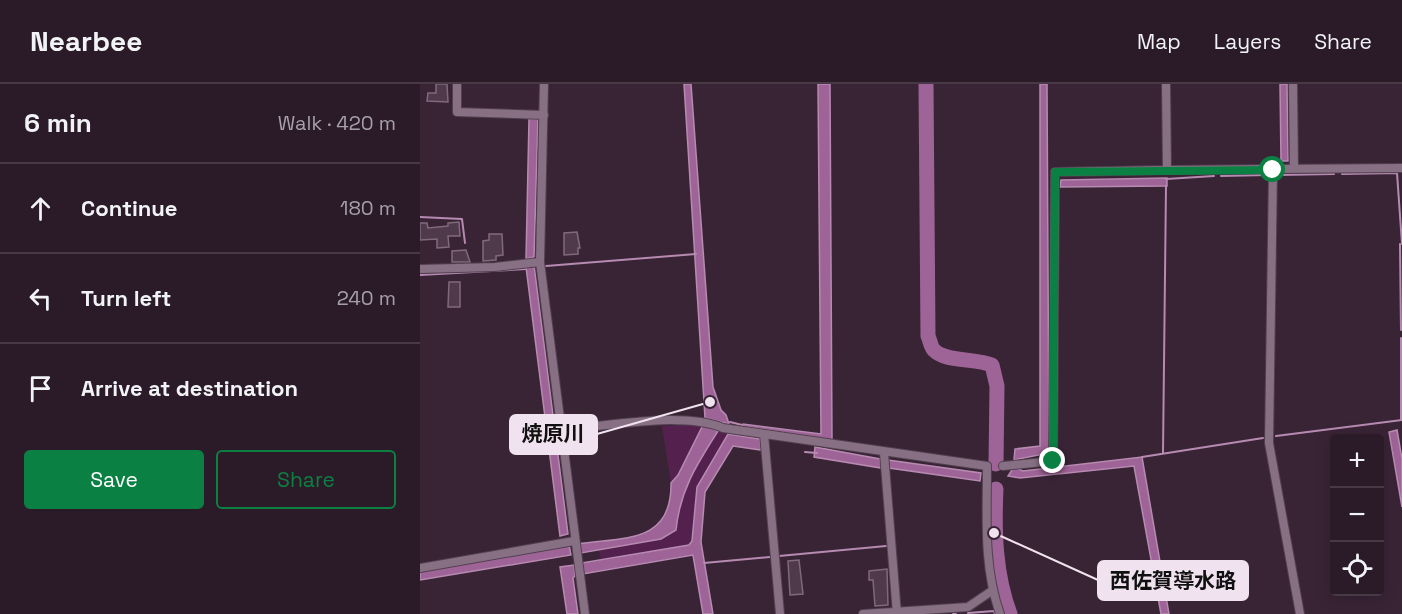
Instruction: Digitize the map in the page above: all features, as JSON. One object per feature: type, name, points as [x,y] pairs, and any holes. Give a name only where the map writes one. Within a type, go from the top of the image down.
[{"type":"street","points":[[457,84],[457,112],[544,115]]},
{"type":"street","points":[[544,84],[540,262],[585,614]]},
{"type":"street","points":[[1166,84],[1167,170]]},
{"type":"street","points":[[1293,84],[1294,169]]},
{"type":"street","points":[[1003,466],[1053,461],[1055,172],[1402,168]]},
{"type":"street","points":[[1273,170],[1269,443],[1300,614]]},
{"type":"street","points":[[420,269],[495,267],[540,262]]},
{"type":"street","points":[[561,430],[659,422],[708,422],[765,442],[884,460],[987,466],[985,525],[993,590],[1000,614]]},
{"type":"street","points":[[765,442],[780,614]]},
{"type":"street","points":[[884,460],[898,613]]},
{"type":"street","points":[[420,568],[574,541]]},
{"type":"street","points":[[863,614],[968,607],[993,590]]},
{"type":"shaded area","points":[[684,84],[691,84],[713,387],[729,424],[705,418]]},
{"type":"shaded area","points":[[818,84],[830,84],[832,440],[742,426],[743,424],[821,434]]},
{"type":"shaded area","points":[[1040,84],[1047,84],[1049,453],[1014,460],[1015,449],[1040,446]]},
{"type":"shaded area","points":[[1280,84],[1287,84],[1288,161],[1281,161]]},
{"type":"shaded area","points":[[529,119],[538,119],[534,257],[526,259]]},
{"type":"shaded area","points":[[1167,178],[1167,186],[1060,187],[1061,180]]},
{"type":"shaded area","points":[[534,265],[568,534],[560,536],[526,267]]},
{"type":"shaded area","points":[[703,425],[678,475],[671,483],[662,426]]},
{"type":"shaded area","points":[[703,425],[718,431],[686,490],[681,502],[676,530],[661,539],[581,553],[578,544],[628,538],[654,527],[663,517],[669,503],[671,483],[678,475]]},
{"type":"shaded area","points":[[1397,430],[1402,459],[1402,507],[1389,432]]},
{"type":"shaded area","points":[[718,431],[728,434],[697,487],[692,541],[689,545],[601,560],[599,550],[661,539],[678,511],[689,477]]},
{"type":"shaded area","points":[[728,434],[760,439],[761,450],[733,446],[705,492],[701,542],[713,614],[703,614],[693,555],[583,574],[581,563],[689,545],[692,541],[697,487]]},
{"type":"shaded area","points":[[815,447],[880,459],[881,468],[814,457]]},
{"type":"shaded area","points":[[1142,457],[1169,614],[1161,614],[1134,466],[1020,478],[1008,476],[1014,467],[1023,471]]},
{"type":"shaded area","points":[[888,460],[981,473],[980,481],[889,468]]},
{"type":"shaded area","points":[[569,545],[571,555],[420,580],[420,570]]},
{"type":"shaded area","points":[[574,565],[575,576],[573,578],[578,614],[567,614],[560,567]]},
{"type":"building","points":[[436,84],[447,84],[448,102],[427,101],[428,93],[436,93]]},
{"type":"building","points":[[459,222],[460,236],[448,236],[449,247],[437,248],[437,239],[420,240],[420,223],[427,223],[428,228],[448,226],[448,223]]},
{"type":"building","points":[[577,232],[580,248],[578,248],[578,254],[564,255],[564,233]]},
{"type":"building","points":[[489,234],[502,234],[503,255],[496,256],[496,260],[483,261],[483,241],[489,240]]},
{"type":"building","points":[[466,250],[470,262],[452,262],[452,251]]},
{"type":"building","points":[[449,282],[460,282],[460,307],[448,307]]},
{"type":"building","points":[[799,560],[803,594],[790,595],[788,561]]},
{"type":"building","points":[[887,569],[888,605],[875,606],[873,580],[869,580],[869,571]]},
{"type":"waterway","points":[[926,84],[928,336],[932,348],[939,354],[992,365],[997,386],[996,464]]},
{"type":"waterway","points":[[1342,174],[1397,173],[1402,244]]},
{"type":"waterway","points":[[1278,175],[1334,174]]},
{"type":"waterway","points":[[1221,176],[1267,175]]},
{"type":"waterway","points":[[1166,179],[1214,176]]},
{"type":"waterway","points":[[1163,453],[1166,186]]},
{"type":"waterway","points":[[420,217],[462,219],[465,243]]},
{"type":"waterway","points":[[1400,244],[1401,330]]},
{"type":"waterway","points":[[546,266],[696,254]]},
{"type":"waterway","points":[[420,275],[526,269]]},
{"type":"waterway","points":[[1401,338],[1401,420]]},
{"type":"waterway","points":[[1276,436],[1402,420]]},
{"type":"waterway","points":[[730,422],[742,425]]},
{"type":"waterway","points":[[1142,457],[1263,438]]},
{"type":"waterway","points":[[805,452],[817,453]]},
{"type":"waterway","points":[[996,489],[995,521],[998,568],[1010,614]]},
{"type":"waterway","points":[[779,556],[886,546]]},
{"type":"waterway","points":[[704,563],[770,557]]},
{"type":"waterway","points":[[968,613],[994,611],[995,614]]},
{"type":"place","name":"焼原川","points":[[710,402]]},
{"type":"place","name":"西佐賀導水路","points":[[994,533]]},
{"type":"route","points":[[1053,461],[1055,172],[1273,170]]}]
